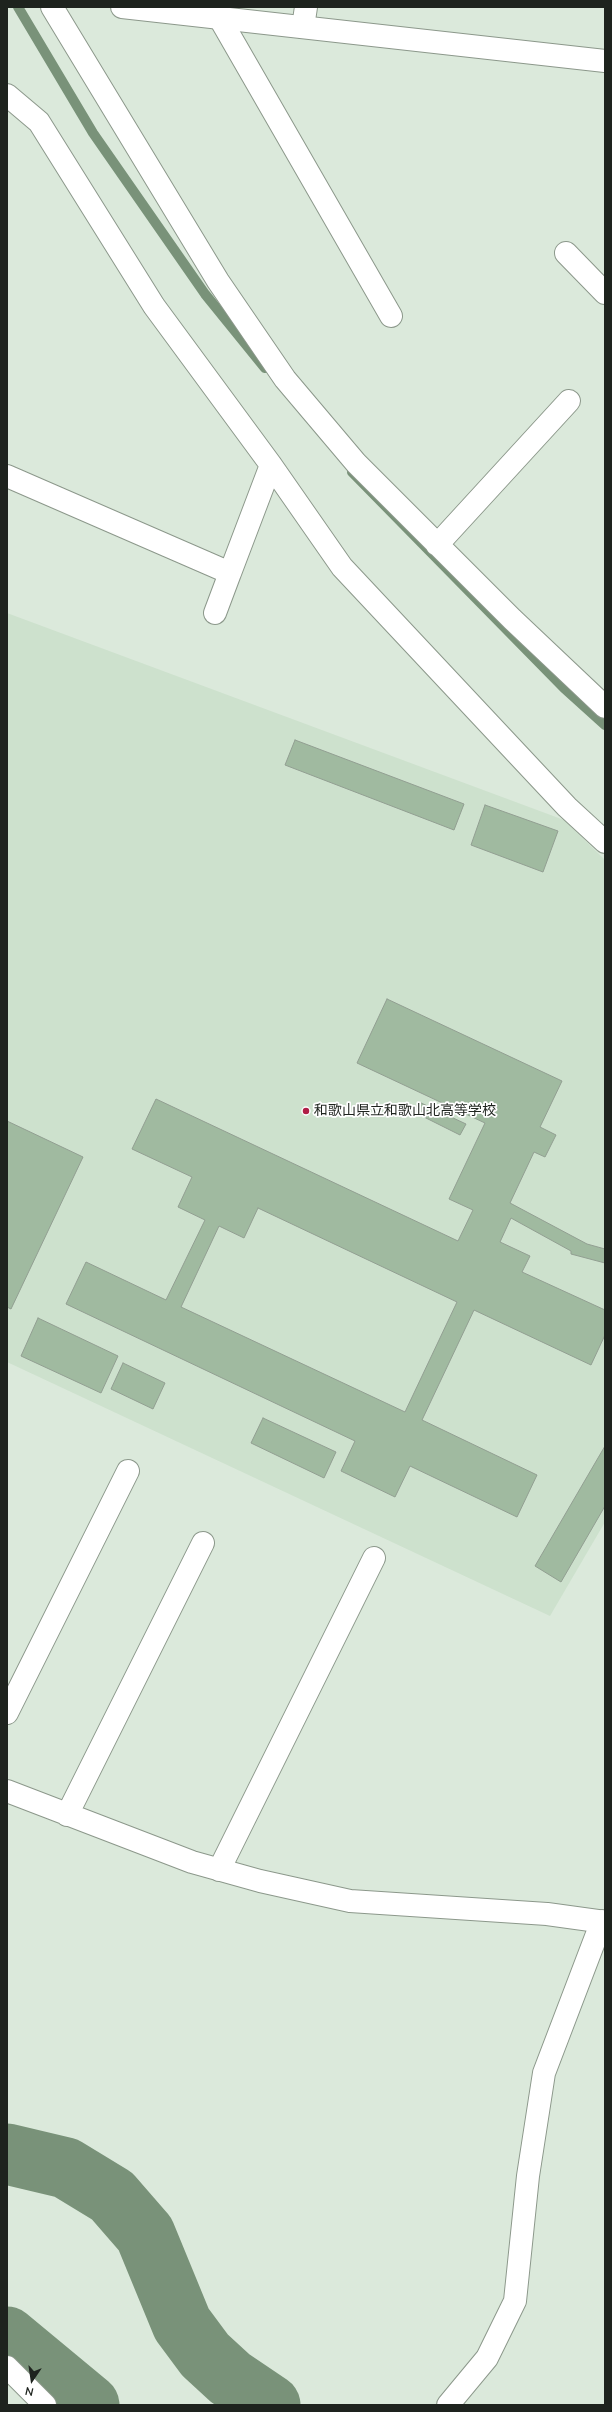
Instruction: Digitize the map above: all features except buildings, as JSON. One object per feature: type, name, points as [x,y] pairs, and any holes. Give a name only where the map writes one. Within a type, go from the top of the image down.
[{"type":"street","points":[[52,7],[218,281],[285,379],[356,463],[437,545],[605,707]]},
{"type":"street","points":[[122,7],[219,17],[304,17],[605,61]]},
{"type":"street","points":[[219,17],[391,316]]},
{"type":"street","points":[[7,96],[39,122],[154,306],[271,465],[342,567],[567,807],[605,842]]},
{"type":"street","points":[[566,252],[605,293]]},
{"type":"street","points":[[437,545],[569,401]]},
{"type":"street","points":[[214,613],[271,465]]},
{"type":"street","points":[[7,476],[230,573]]},
{"type":"street","points":[[7,1713],[128,1472]]},
{"type":"street","points":[[67,1815],[203,1543]]},
{"type":"street","points":[[219,1870],[374,1558]]},
{"type":"street","points":[[7,1791],[67,1815],[219,1870],[350,1901],[547,1914],[603,1921],[544,2073],[528,2176],[515,2301],[487,2358],[448,2405]]},
{"type":"street","points":[[7,2367],[46,2405]]},
{"type":"shaded area","name":"和歌山県立和歌山北高等学校","points":[[7,613],[564,820],[605,860],[605,1522],[550,1616],[7,1362]]},
{"type":"waterway","points":[[18,7],[93,133],[205,294],[265,368]]},
{"type":"waterway","points":[[352,472],[564,688],[605,725]]},
{"type":"waterway","points":[[7,2154],[66,2168],[112,2196],[145,2234],[182,2324],[205,2355],[230,2378],[270,2405]]},
{"type":"waterway","points":[[7,2337],[89,2405]]},
{"type":"place","name":"和歌山県立和歌山北高等学校","points":[[306,1111]]}]
